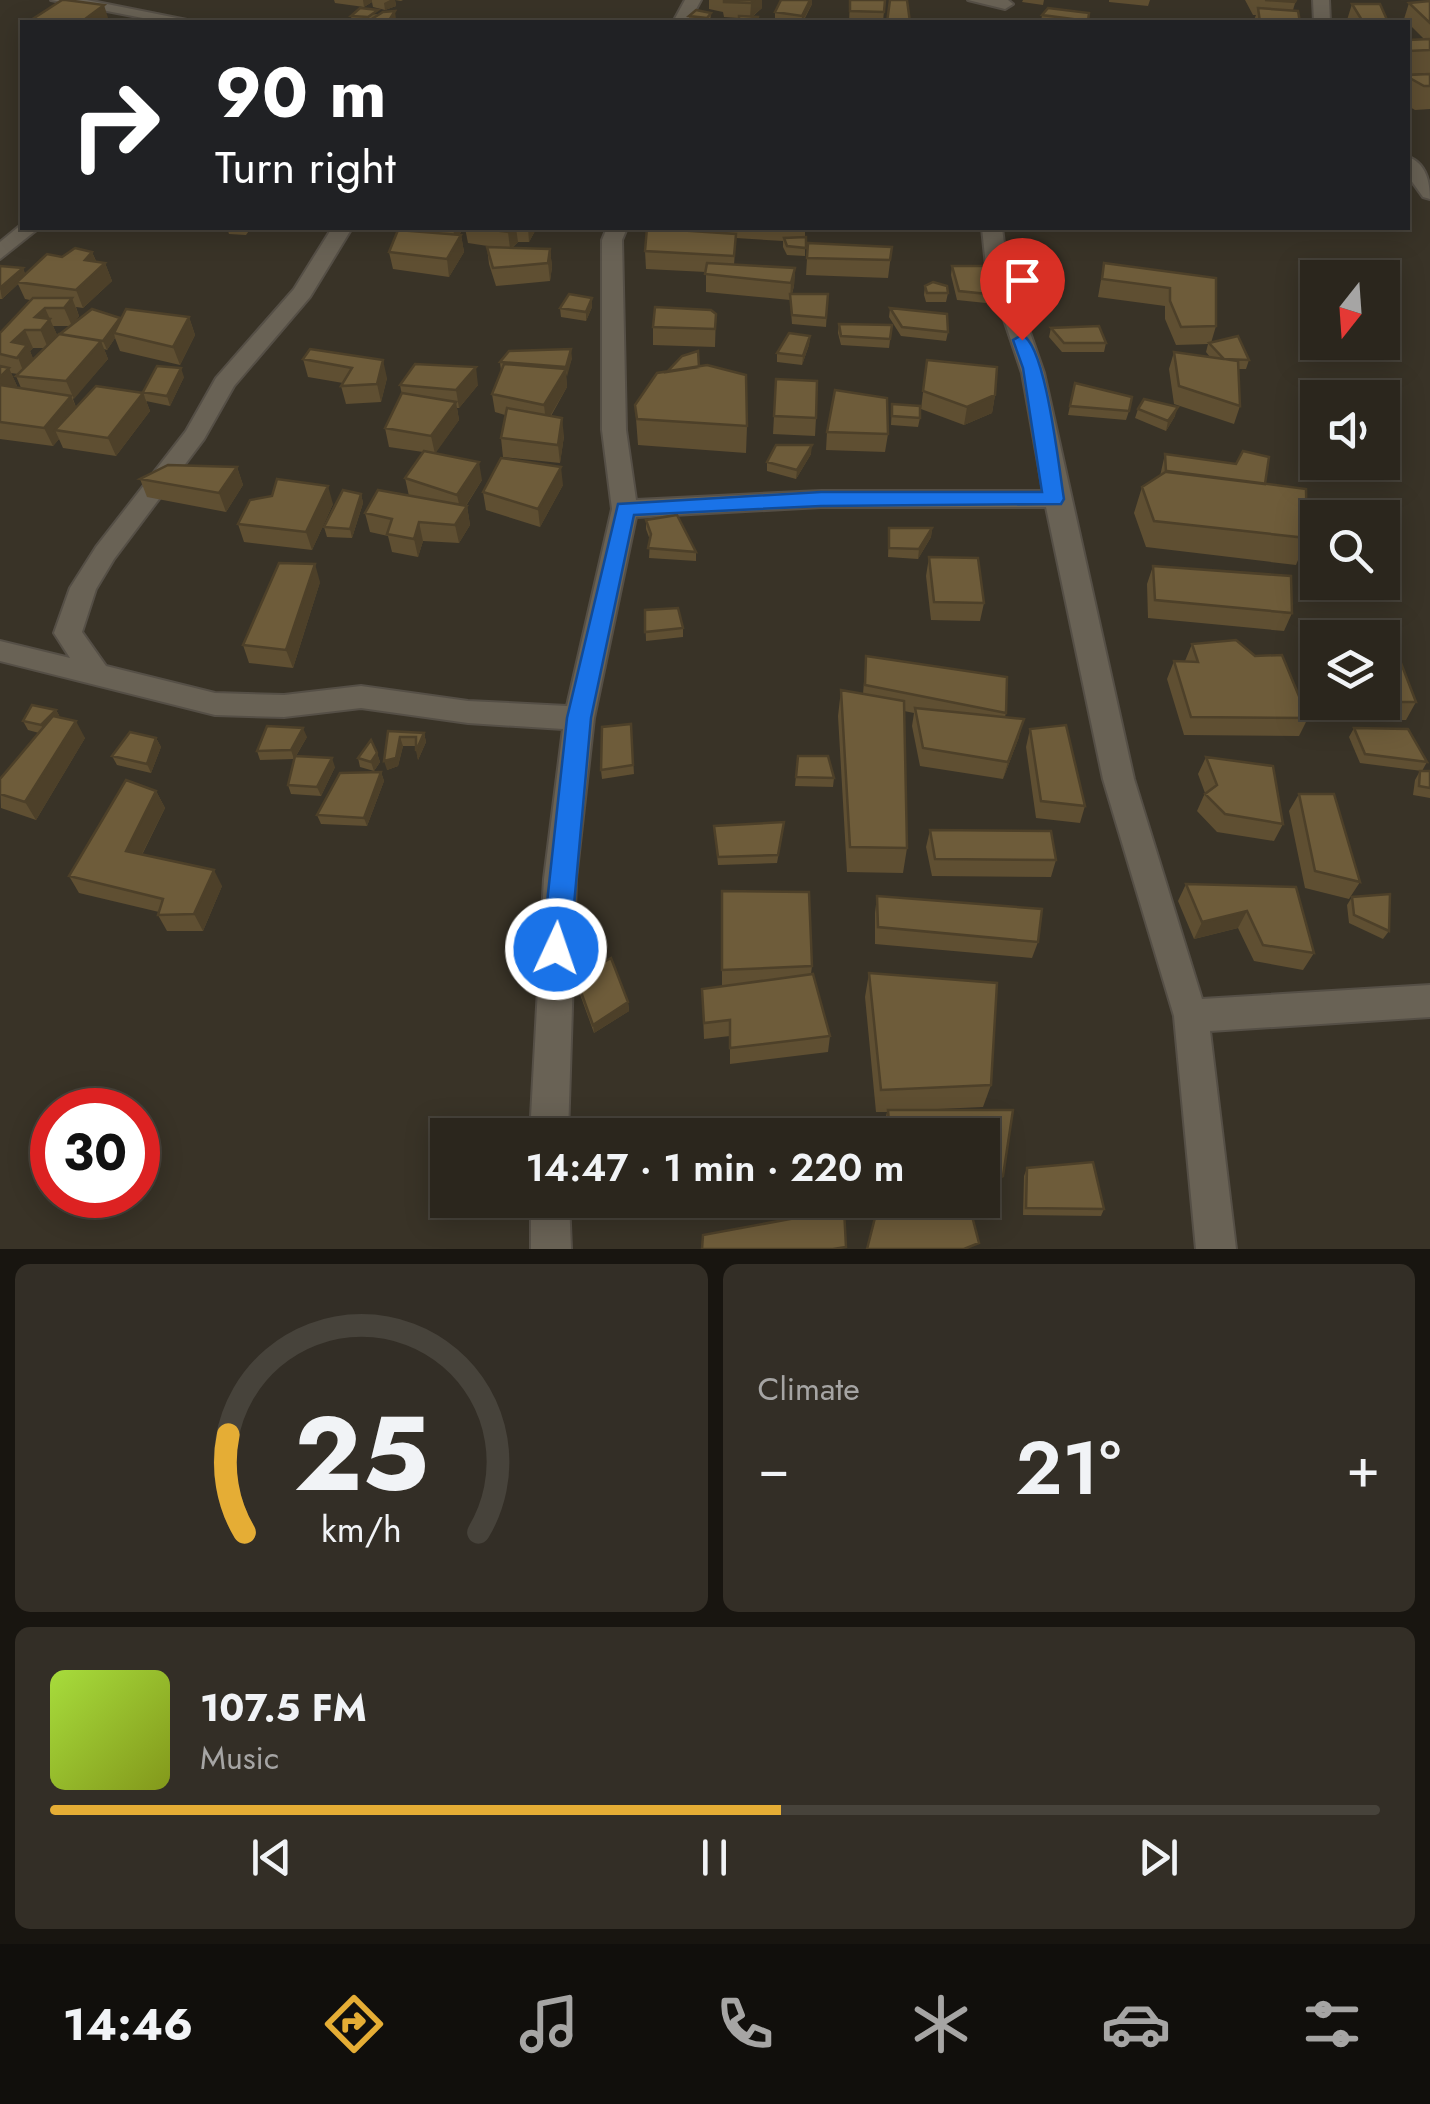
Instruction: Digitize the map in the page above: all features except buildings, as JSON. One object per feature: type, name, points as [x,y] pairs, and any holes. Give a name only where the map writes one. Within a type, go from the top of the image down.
[{"type":"street","points":[[58,0],[178,20]]},
{"type":"street","points":[[976,0],[1006,2]]},
{"type":"street","points":[[1410,167],[1430,193]]},
{"type":"street","points":[[0,254],[28,230]]},
{"type":"street","points":[[97,676],[68,634],[83,588],[196,434],[224,383],[302,292],[341,230]]},
{"type":"street","points":[[550,1118],[560,879],[579,718],[625,509],[614,430],[612,240],[616,230]]},
{"type":"street","points":[[992,230],[999,274],[1032,368],[1054,499],[1118,775],[1164,941],[1192,1016],[1216,1249]]},
{"type":"street","points":[[625,509],[821,499],[1054,499]]},
{"type":"street","points":[[0,651],[214,704],[284,706],[361,697],[468,712],[579,718]]},
{"type":"street","points":[[1192,1016],[1430,1001]]},
{"type":"street","points":[[550,1218],[551,1249]]},
{"type":"route","points":[[556,949],[579,718],[625,509],[821,499],[1054,499],[1032,368],[1022,340]]}]
